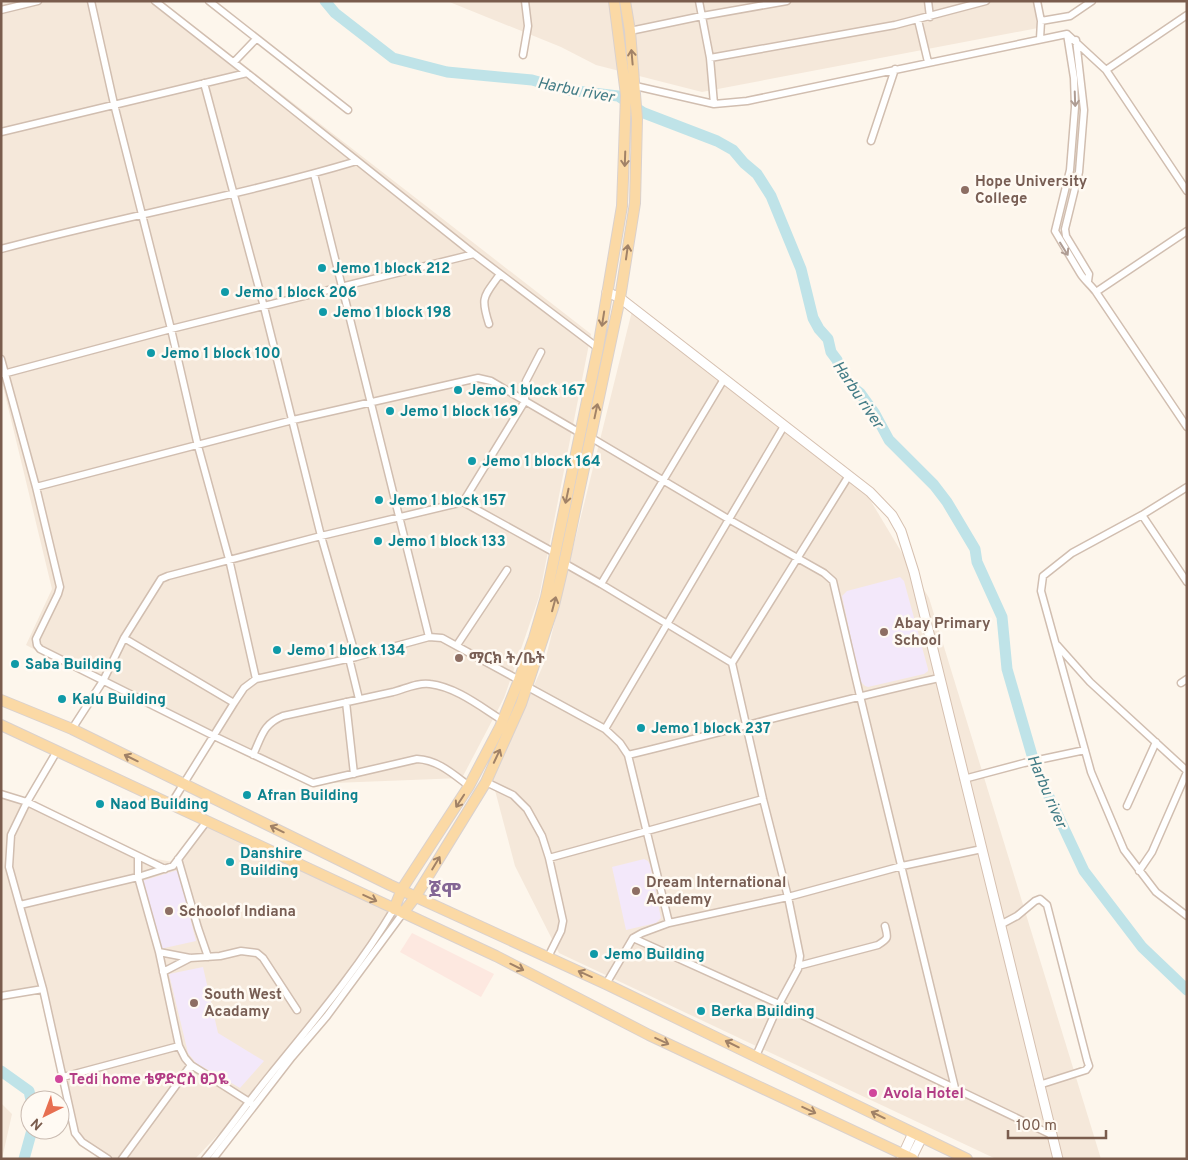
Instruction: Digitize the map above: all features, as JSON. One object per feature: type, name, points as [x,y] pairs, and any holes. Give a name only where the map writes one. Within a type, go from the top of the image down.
[{"type":"main road","points":[[585,435],[622,206],[632,108],[614,1]]},
{"type":"main road","points":[[625,1],[630,31],[629,88]]},
{"type":"main road","points":[[399,911],[402,890],[469,786],[502,720],[519,680],[546,597],[555,553],[566,524],[585,435],[620,298],[635,203],[637,119],[632,108]]},
{"type":"main road","points":[[399,911],[416,896],[486,782],[528,686],[554,605],[564,564],[566,524]]},
{"type":"main road","points":[[1,700],[72,729],[402,890],[606,984],[967,1159]]},
{"type":"main road","points":[[1,725],[535,975],[649,1035],[908,1158]]},
{"type":"main road","points":[[378,878],[396,880],[403,878],[414,870]]},
{"type":"main road","points":[[424,883],[428,893],[438,906]]},
{"type":"street","points":[[1,10],[38,1]]},
{"type":"street","points":[[91,1],[114,104],[171,329],[198,446],[229,559],[256,679]]},
{"type":"street","points":[[155,1],[474,254],[598,348]]},
{"type":"street","points":[[209,1],[348,110]]},
{"type":"street","points":[[524,55],[528,26],[525,1]]},
{"type":"street","points":[[700,1],[710,58],[714,104]]},
{"type":"street","points":[[743,1],[745,9]]},
{"type":"street","points":[[630,31],[786,1]]},
{"type":"street","points":[[928,1],[930,17]]},
{"type":"street","points":[[710,58],[918,20],[986,1]]},
{"type":"street","points":[[1037,1],[1041,21],[1040,39]]},
{"type":"street","points":[[1041,21],[1070,16],[1089,2]]},
{"type":"street","points":[[1106,70],[1187,15]]},
{"type":"street","points":[[918,20],[928,62]]},
{"type":"street","points":[[629,88],[714,104],[746,101],[1067,34],[1076,40],[1106,70],[1187,191]]},
{"type":"street","points":[[1067,34],[1074,78],[1075,107],[1070,170],[1055,231],[1080,274],[1096,292],[1187,426]]},
{"type":"street","points":[[234,62],[256,39]]},
{"type":"street","points":[[1076,40],[1084,110],[1079,172],[1065,229],[1066,236],[1089,274],[1088,281]]},
{"type":"street","points":[[870,141],[895,69]]},
{"type":"street","points":[[1,132],[248,73]]},
{"type":"street","points":[[204,83],[264,307],[321,536],[356,656]]},
{"type":"street","points":[[1,249],[60,233],[234,194],[314,174],[356,161]]},
{"type":"street","points":[[1070,170],[1079,172]]},
{"type":"street","points":[[314,174],[429,637]]},
{"type":"street","points":[[1096,292],[1187,231]]},
{"type":"street","points":[[3,374],[171,329],[474,254]]},
{"type":"street","points":[[489,324],[483,300],[500,274]]},
{"type":"street","points":[[607,292],[620,298],[848,477],[870,492],[892,515],[902,531],[914,572],[1058,1159]]},
{"type":"street","points":[[463,502],[525,401],[526,381],[541,352]]},
{"type":"street","points":[[1,359],[3,374],[36,487],[60,587],[36,639],[40,649],[313,783],[407,760],[428,759],[439,764],[469,786]]},
{"type":"street","points":[[36,487],[293,420],[478,378],[491,381],[824,573],[834,581],[955,1088]]},
{"type":"street","points":[[601,584],[724,378]]},
{"type":"street","points":[[605,729],[784,426]]},
{"type":"street","points":[[732,664],[848,477]]},
{"type":"street","points":[[1186,914],[1156,892],[1124,850],[1091,772],[1041,591],[1043,576],[1072,553],[1142,516],[1187,487]]},
{"type":"street","points":[[72,729],[103,681],[124,638],[161,579],[174,574],[399,516],[463,502],[555,553]]},
{"type":"street","points":[[1142,516],[1187,582]]},
{"type":"street","points":[[564,564],[601,584],[732,664],[800,956],[792,982],[779,1004],[756,1056]]},
{"type":"street","points":[[457,645],[507,570]]},
{"type":"street","points":[[171,804],[244,688],[256,679],[429,637],[442,638],[457,645],[519,680]]},
{"type":"street","points":[[124,638],[234,703]]},
{"type":"street","points":[[1054,642],[1090,682],[1187,772],[1152,852],[1140,871]]},
{"type":"street","points":[[348,658],[359,699]]},
{"type":"street","points":[[628,755],[860,696],[939,678]]},
{"type":"street","points":[[253,755],[267,724],[273,720],[283,716],[420,684],[442,686],[463,696],[502,720]]},
{"type":"street","points":[[528,686],[605,729],[620,743],[628,755],[669,923]]},
{"type":"street","points":[[346,702],[354,774]]},
{"type":"street","points":[[1128,806],[1156,742]]},
{"type":"street","points":[[964,779],[1024,763],[1085,750]]},
{"type":"street","points":[[57,751],[27,802],[11,834],[9,867],[43,989],[75,1132],[82,1142],[108,1159]]},
{"type":"street","points":[[486,782],[514,794],[521,801],[542,836],[549,858],[563,926],[548,957]]},
{"type":"street","points":[[1,794],[27,802],[164,869]]},
{"type":"street","points":[[549,858],[763,799]]},
{"type":"street","points":[[20,905],[138,877],[174,866],[207,821]]},
{"type":"street","points":[[606,984],[633,938],[669,923],[788,898],[902,866],[982,849]]},
{"type":"street","points":[[138,857],[138,877],[159,952],[179,1046],[191,1065],[251,1103]]},
{"type":"street","points":[[178,859],[208,957]]},
{"type":"street","points":[[1000,925],[1017,916],[1035,901],[1040,899],[1047,905],[1087,1060],[1088,1066],[1086,1070],[1039,1085]]},
{"type":"street","points":[[205,1159],[327,1016],[399,911]]},
{"type":"street","points":[[798,966],[878,945],[887,938],[885,926]]},
{"type":"street","points":[[633,938],[779,1004],[1052,1135]]},
{"type":"street","points":[[159,952],[190,958],[241,951],[257,953],[263,958],[297,1010]]},
{"type":"street","points":[[163,972],[190,958]]},
{"type":"street","points":[[1,996],[43,989]]},
{"type":"street","points":[[63,1077],[179,1046]]},
{"type":"street","points":[[122,1159],[191,1065]]},
{"type":"street","points":[[213,1159],[251,1103]]},
{"type":"street","points":[[908,1158],[918,1135]]},
{"type":"shaded area","points":[[9,1],[162,1],[591,334],[539,597],[504,698],[462,778],[308,784],[253,755],[102,685],[26,645],[52,589],[1,378],[1,3]]},
{"type":"shaded area","points":[[447,1],[1038,1],[1036,20],[1038,28],[702,92],[596,65],[561,47]]},
{"type":"shaded area","points":[[632,311],[863,488],[929,598],[1101,1159],[996,1159],[559,953],[515,866],[492,779],[545,661]]},
{"type":"shaded area","name":"Abay Primary School","points":[[900,577],[904,581],[928,671],[924,674],[868,687],[860,681],[842,596],[847,591]]},
{"type":"shaded area","points":[[1,793],[26,802],[130,854],[178,863],[204,822],[394,910],[250,1101],[195,1159],[106,1159],[76,1141],[70,1117],[70,1090],[63,1090],[38,988],[1,995]]},
{"type":"shaded area","name":"Dream International Academy","points":[[644,859],[650,865],[661,918],[656,923],[626,930],[612,867]]},
{"type":"shaded area","name":"Schoolof Indiana","points":[[178,870],[196,941],[160,949],[142,881]]},
{"type":"shaded area","points":[[412,933],[494,974],[481,997],[400,952]]},
{"type":"shaded area","name":"South West Acadamy","points":[[203,967],[218,1033],[264,1061],[240,1088],[196,1063],[188,1053],[169,974]]},
{"type":"shaded area","points":[[1,1103],[12,1114],[2,1159],[1,1159]]},
{"type":"waterway","name":"Harbu river","points":[[325,1],[335,13],[393,58],[447,72],[532,80],[568,90],[618,96],[644,113],[717,141],[733,150],[757,174],[771,196],[801,269],[813,318],[819,329],[828,339],[831,352],[841,370],[851,386],[860,393],[875,414],[889,440],[934,485],[947,502],[975,549],[977,562],[1002,617],[1007,669],[1036,769],[1084,871],[1142,947],[1187,990]]},
{"type":"waterway","points":[[1,1071],[28,1090]]},
{"type":"waterway","points":[[24,1159],[29,1140]]},
{"type":"place","name":"Hope University College","points":[[965,190]]},
{"type":"place","name":"Jemo 1 block 212","points":[[322,268]]},
{"type":"place","name":"Jemo 1 block 206","points":[[225,292]]},
{"type":"place","name":"Jemo 1 block 198","points":[[323,312]]},
{"type":"place","name":"Jemo 1 block 100","points":[[151,353]]},
{"type":"place","name":"Jemo 1 block 167","points":[[458,390]]},
{"type":"place","name":"Jemo 1 block 169","points":[[390,411]]},
{"type":"place","name":"Jemo 1 block 164","points":[[472,461]]},
{"type":"place","name":"Jemo 1 block 157","points":[[379,500]]},
{"type":"place","name":"Jemo 1 block 133","points":[[378,541]]},
{"type":"place","name":"Abay Primary School","points":[[884,632]]},
{"type":"place","name":"Jemo 1 block 134","points":[[277,650]]},
{"type":"place","name":"ማርክ ት/ቤት","points":[[459,658]]},
{"type":"place","name":"Saba Building","points":[[15,664]]},
{"type":"place","name":"Kalu Building","points":[[62,699]]},
{"type":"place","name":"Jemo 1 block 237","points":[[641,728]]},
{"type":"place","name":"Afran Building","points":[[247,795]]},
{"type":"place","name":"Naod Building","points":[[100,804]]},
{"type":"place","name":"Danshire Building","points":[[230,862]]},
{"type":"place","name":"Dream International Academy","points":[[636,891]]},
{"type":"place","name":"Schoolof Indiana","points":[[169,911]]},
{"type":"place","name":"Jemo Building","points":[[594,954]]},
{"type":"place","name":"South West Acadamy","points":[[194,1003]]},
{"type":"place","name":"Berka Building","points":[[701,1011]]},
{"type":"place","name":"Tedi home ቴዎድሮስ ፀጋዬ","points":[[59,1079]]},
{"type":"place","name":"Avola Hotel","points":[[873,1093]]},
{"type":"district","name":"ጀሞ","points":[[445,890]]}]
